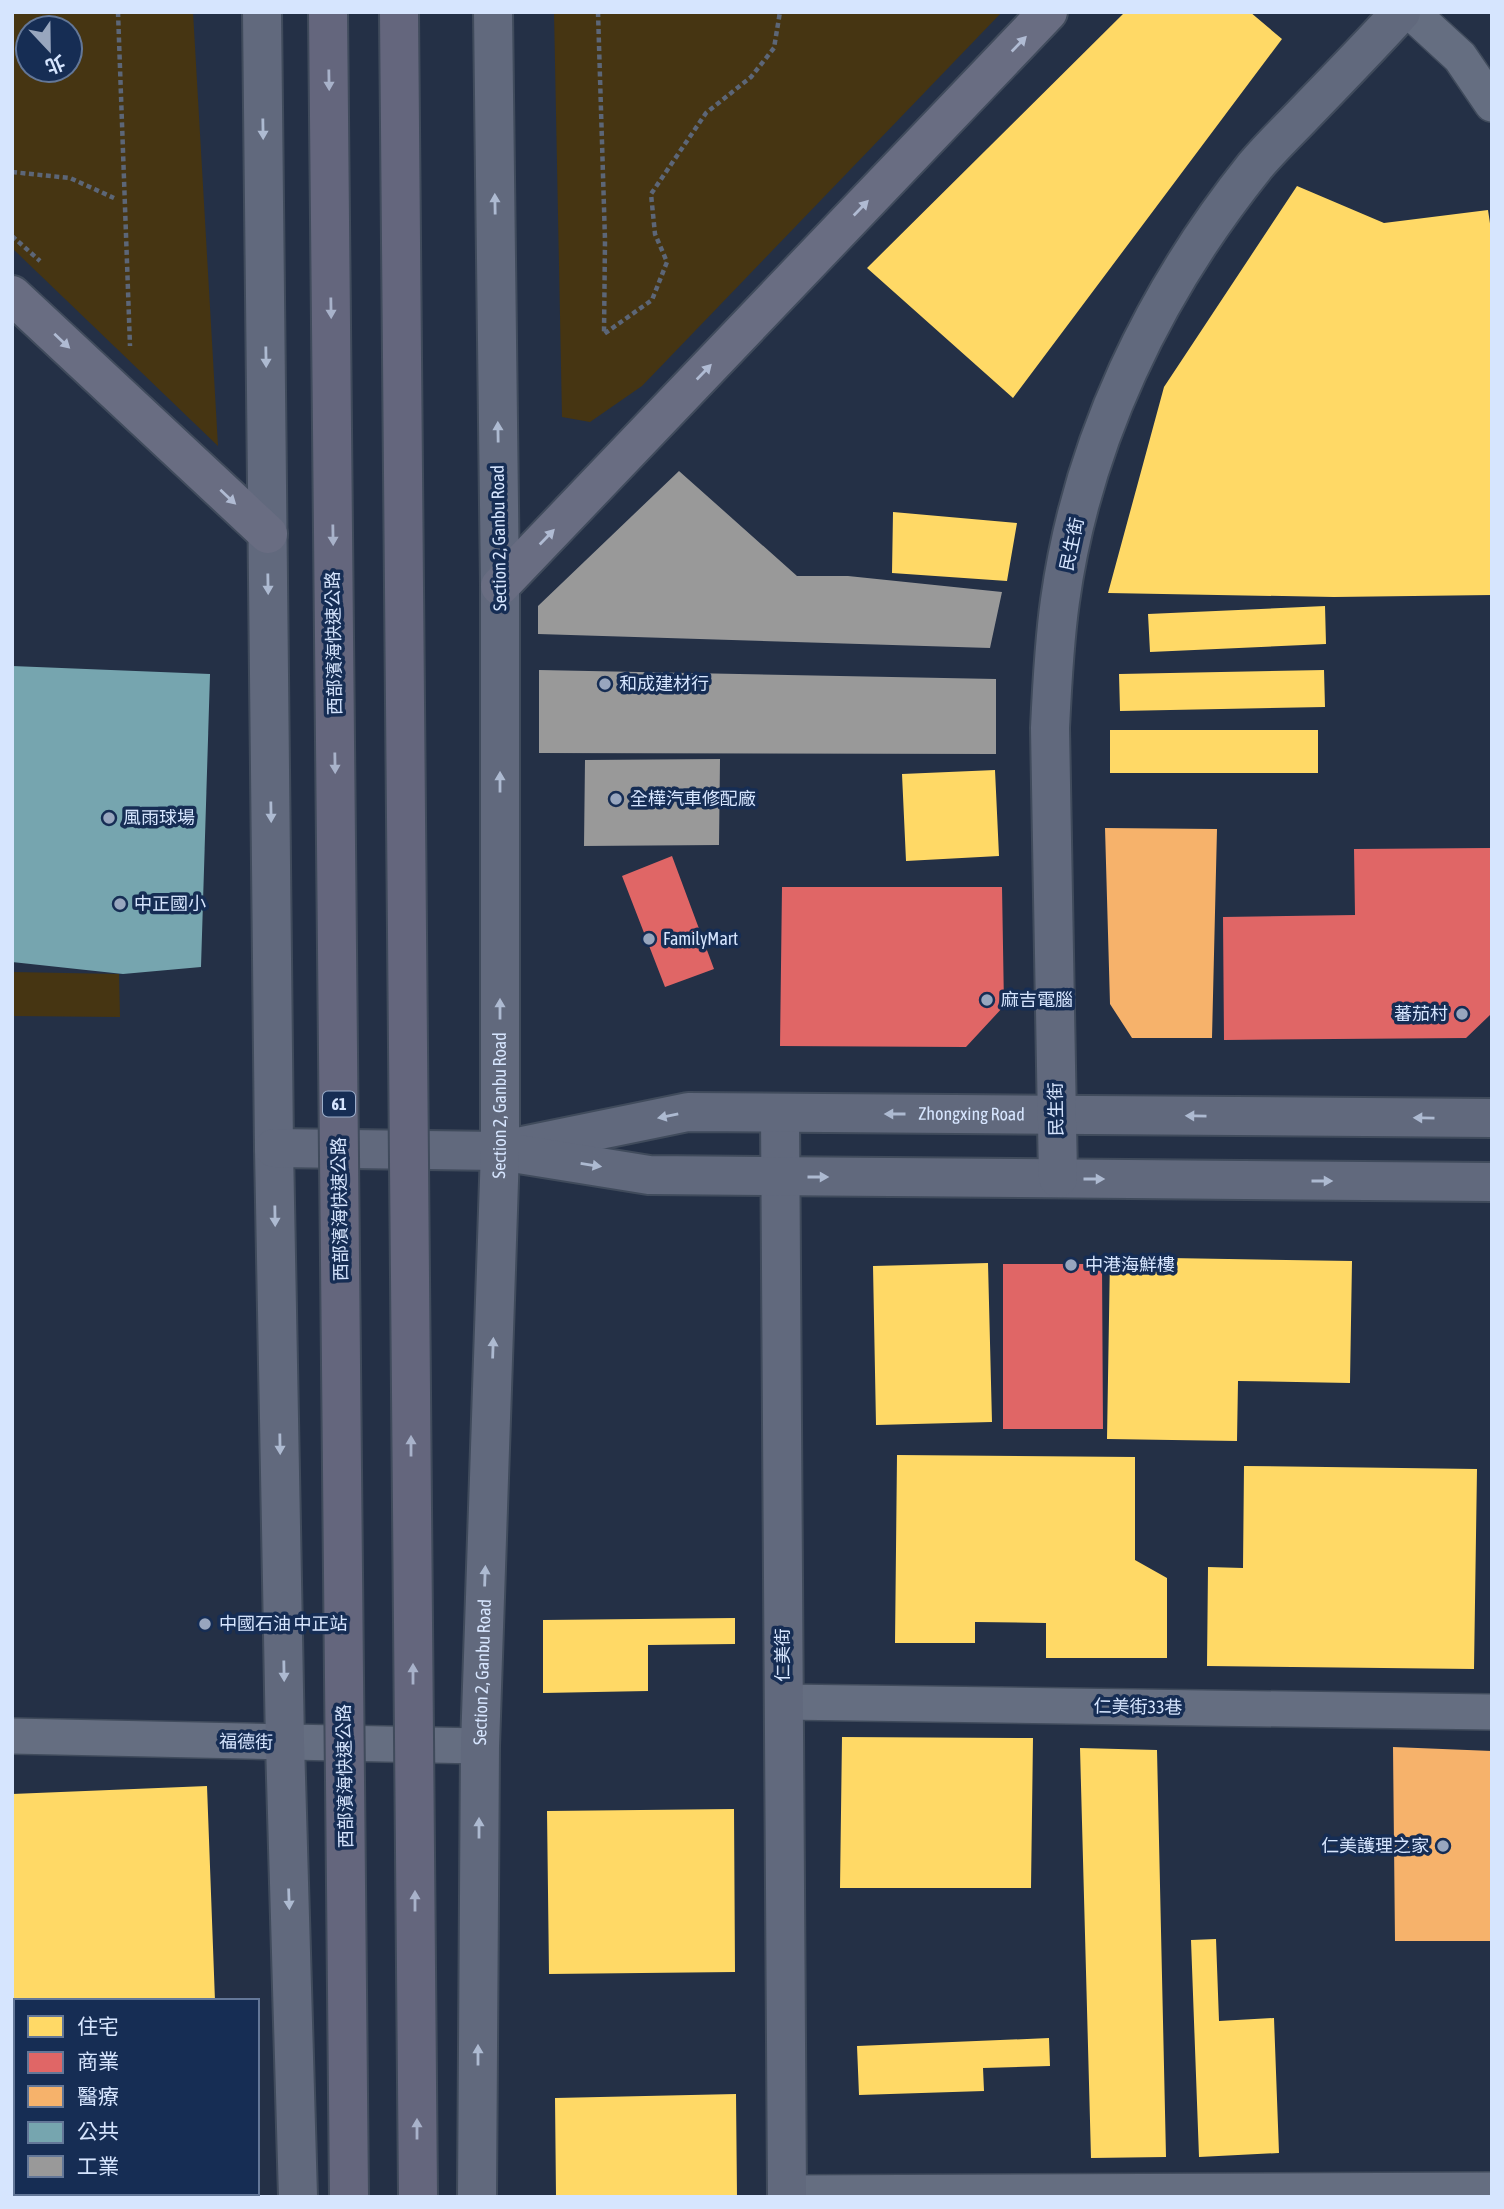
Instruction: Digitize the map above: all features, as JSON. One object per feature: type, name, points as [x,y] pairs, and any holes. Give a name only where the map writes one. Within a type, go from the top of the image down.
[{"type":"highway","name":"西部濱海快速公路","points":[[328,12],[349,2197]]},
{"type":"highway","points":[[399,12],[418,2197]]},
{"type":"main road","points":[[500,586],[1048,12]]},
{"type":"main road","points":[[12,295],[268,534]]},
{"type":"street","points":[[262,12],[274,1148],[285,1743],[298,2197]]},
{"type":"street","name":"Section 2, Ganbu Road","points":[[477,2197],[480,1746],[499,1151],[500,586],[493,12]]},
{"type":"street","name":"民生街","points":[[1058,1178],[1050,728],[1052,664],[1072,537],[1088,475],[1132,360],[1158,308],[1188,258],[1258,163],[1401,12]]},
{"type":"street","points":[[1412,12],[1460,58],[1492,104]]},
{"type":"street","name":"Zhongxing Road","points":[[499,1151],[688,1112],[1492,1118]]},
{"type":"street","name":"仁美街","points":[[780,1113],[787,2195]]},
{"type":"street","name":"Zhongxing Road","points":[[274,1148],[499,1151],[649,1175],[1492,1182]]},
{"type":"street","name":"仁美街33巷","points":[[784,1702],[1492,1712]]},
{"type":"street","name":"福德街","points":[[12,1736],[480,1746]]},
{"type":"street","points":[[787,2195],[1492,2190]]},
{"type":"path","points":[[118,12],[130,346]]},
{"type":"path","points":[[598,12],[606,240],[604,334],[652,300],[667,262],[655,234],[652,194],[706,113],[751,78],[774,48],[780,12]]},
{"type":"path","points":[[12,172],[69,178],[114,198]]},
{"type":"shaded area","points":[[12,12],[193,12],[218,446],[12,248]]},
{"type":"shaded area","points":[[554,12],[1002,12],[642,386],[590,422],[562,417]]},
{"type":"shaded area","points":[[12,972],[119,974],[120,1017],[12,1016]]},
{"type":"building: 住宅","points":[[1125,12],[1250,12],[1282,39],[1013,398],[867,268]]},
{"type":"building: 住宅","points":[[1297,186],[1384,223],[1488,210],[1492,237],[1492,595],[1334,597],[1108,593],[1164,387]]},
{"type":"building: 住宅","points":[[893,512],[1017,523],[1007,581],[892,573]]},
{"type":"building: 住宅","points":[[1325,606],[1326,644],[1150,652],[1148,614]]},
{"type":"building: 住宅","points":[[1324,670],[1325,707],[1120,711],[1119,674]]},
{"type":"building: 住宅","points":[[1110,730],[1318,730],[1318,773],[1110,773]]},
{"type":"building: 住宅","points":[[995,770],[999,856],[906,861],[902,774]]},
{"type":"building: 住宅","points":[[1110,1257],[1352,1261],[1350,1383],[1238,1381],[1237,1441],[1107,1439]]},
{"type":"building: 住宅","points":[[988,1263],[992,1422],[876,1425],[873,1266]]},
{"type":"building: 住宅","points":[[897,1455],[1135,1457],[1135,1560],[1167,1578],[1167,1658],[1046,1658],[1046,1623],[975,1622],[975,1643],[895,1643]]},
{"type":"building: 住宅","points":[[1244,1466],[1477,1469],[1474,1669],[1207,1666],[1208,1567],[1243,1568]]},
{"type":"building: 住宅","points":[[735,1618],[735,1644],[648,1645],[648,1691],[543,1693],[543,1620]]},
{"type":"building: 住宅","points":[[842,1737],[1033,1738],[1031,1888],[840,1888]]},
{"type":"building: 住宅","points":[[1080,1748],[1157,1750],[1166,2157],[1091,2158]]},
{"type":"building: 住宅","points":[[207,1786],[215,1999],[14,1999],[12,2040],[12,1794]]},
{"type":"building: 住宅","points":[[734,1809],[735,1972],[549,1974],[547,1811]]},
{"type":"building: 住宅","points":[[1216,1939],[1219,2021],[1274,2018],[1279,2153],[1199,2157],[1191,1940]]},
{"type":"building: 住宅","points":[[1049,2038],[1050,2066],[983,2068],[984,2091],[859,2095],[857,2046]]},
{"type":"building: 住宅","points":[[736,2094],[737,2197],[556,2197],[555,2098]]},
{"type":"building: 商業","points":[[1490,848],[1490,1015],[1466,1038],[1224,1040],[1223,917],[1355,915],[1354,849]]},
{"type":"building: 商業","points":[[672,856],[714,969],[665,987],[622,876]]},
{"type":"building: 商業","points":[[782,887],[1002,887],[1004,1006],[966,1047],[780,1046]]},
{"type":"building: 商業","points":[[1003,1264],[1102,1264],[1103,1429],[1003,1429]]},
{"type":"building: 醫療","points":[[1105,828],[1217,829],[1212,1038],[1132,1038],[1110,1004]]},
{"type":"building: 醫療","name":"仁美護理之家","points":[[1393,1747],[1492,1751],[1492,1941],[1395,1941]]},
{"type":"building: 公共","name":"風雨球場","points":[[12,666],[210,674],[201,967],[123,974],[12,962]]},
{"type":"building: 工業","points":[[679,471],[797,576],[848,576],[1002,592],[990,648],[538,634],[538,606]]},
{"type":"building: 工業","points":[[539,670],[996,679],[996,754],[539,753]]},
{"type":"building: 工業","points":[[720,759],[719,845],[584,846],[585,760]]},
{"type":"building: 工業","points":[[12,2119],[14,2195],[231,2197],[12,2197]]},
{"type":"place","name":"和成建材行","points":[[605,684]]},
{"type":"place","name":"全樺汽車修配廠","points":[[616,799]]},
{"type":"place","name":"風雨球場","points":[[109,818]]},
{"type":"place","name":"中正國小","points":[[120,904]]},
{"type":"place","name":"FamilyMart","points":[[649,939]]},
{"type":"place","name":"麻吉電腦","points":[[987,1000]]},
{"type":"place","name":"蕃茄村","points":[[1462,1014]]},
{"type":"place","name":"中港海鮮樓","points":[[1071,1265]]},
{"type":"place","name":"中國石油 中正站","points":[[205,1624]]},
{"type":"place","name":"仁美護理之家","points":[[1443,1846]]}]
